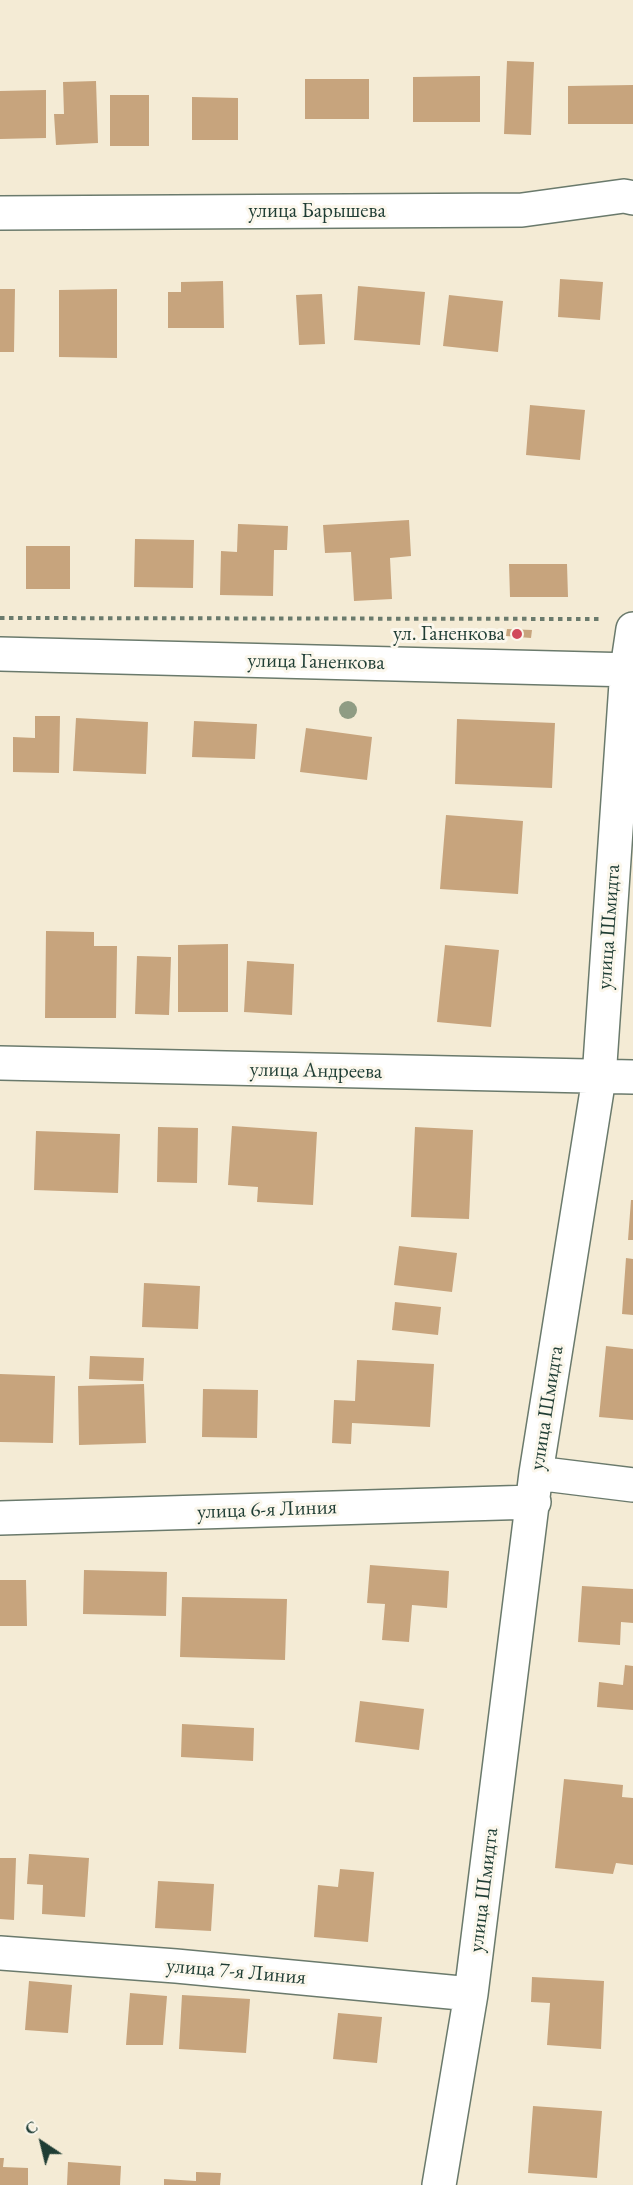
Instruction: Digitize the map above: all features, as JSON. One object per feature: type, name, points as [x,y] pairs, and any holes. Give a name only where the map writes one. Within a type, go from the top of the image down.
[{"type":"street","name":"улица Барышева","points":[[0,213],[522,210],[624,196],[633,198]]},
{"type":"street","name":"улица Шмидта","points":[[439,2185],[471,1994],[535,1487],[600,1078],[630,670],[621,624]]},
{"type":"street","name":"улица Ганенкова","points":[[0,654],[630,670]]},
{"type":"street","name":"улица Андреева","points":[[0,1063],[633,1077]]},
{"type":"street","name":"улица 6-я Линия","points":[[0,1518],[535,1487],[633,1485]]},
{"type":"street","name":"улица 7-я Линия","points":[[0,1953],[176,1966],[471,1994]]},
{"type":"path","points":[[0,618],[621,624]]},
{"type":"building","points":[[507,61],[534,62],[531,135],[504,134]]},
{"type":"building","points":[[480,76],[480,122],[413,122],[413,77]]},
{"type":"building","points":[[305,79],[369,79],[369,119],[305,119]]},
{"type":"building","points":[[96,81],[98,143],[56,145],[54,114],[64,114],[63,82]]},
{"type":"building","points":[[633,85],[633,124],[568,124],[568,86]]},
{"type":"building","points":[[46,90],[46,138],[0,139],[0,91]]},
{"type":"building","points":[[110,95],[149,95],[149,146],[110,146]]},
{"type":"building","points":[[192,97],[238,98],[238,140],[192,140]]},
{"type":"building","points":[[560,279],[603,282],[600,320],[558,317]]},
{"type":"building","points":[[223,281],[224,328],[168,328],[168,292],[181,292],[181,282]]},
{"type":"building","points":[[358,286],[425,292],[420,345],[354,340]]},
{"type":"building","points":[[0,289],[15,289],[14,352],[0,352]]},
{"type":"building","points":[[117,289],[117,358],[59,357],[59,290]]},
{"type":"building","points":[[322,294],[325,344],[299,345],[296,295]]},
{"type":"building","points":[[449,295],[503,301],[498,352],[443,346]]},
{"type":"building","points":[[530,405],[585,410],[580,460],[526,455]]},
{"type":"building","points":[[409,520],[411,556],[390,558],[392,599],[354,601],[351,552],[325,553],[323,525]]},
{"type":"building","points":[[238,524],[288,526],[287,550],[274,550],[273,596],[220,595],[221,551],[237,552]]},
{"type":"building","points":[[135,539],[194,540],[193,588],[134,587]]},
{"type":"building","points":[[26,546],[70,546],[70,589],[26,589]]},
{"type":"building","points":[[509,564],[567,564],[568,597],[510,597]]},
{"type":"building","points":[[507,629],[532,630],[531,638],[506,636]]},
{"type":"building","points":[[35,716],[60,716],[59,773],[13,772],[13,737],[35,738]]},
{"type":"building","points":[[76,718],[148,722],[146,774],[73,771]]},
{"type":"building","points":[[457,719],[555,723],[552,788],[455,784]]},
{"type":"building","points":[[194,721],[257,724],[255,759],[192,757]]},
{"type":"building","points":[[306,728],[372,737],[367,780],[300,772]]},
{"type":"building","points":[[446,815],[523,821],[518,894],[440,889]]},
{"type":"building","points":[[46,931],[94,932],[94,946],[117,946],[116,1018],[45,1018]]},
{"type":"building","points":[[228,944],[228,1012],[178,1012],[178,945]]},
{"type":"building","points":[[445,945],[499,950],[491,1027],[437,1022]]},
{"type":"building","points":[[137,956],[171,957],[169,1015],[135,1014]]},
{"type":"building","points":[[247,961],[294,964],[292,1015],[244,1012]]},
{"type":"building","points":[[232,1126],[317,1132],[313,1205],[257,1202],[258,1187],[228,1185]]},
{"type":"building","points":[[158,1127],[198,1128],[197,1183],[157,1182]]},
{"type":"building","points":[[415,1127],[473,1130],[469,1219],[411,1217]]},
{"type":"building","points":[[36,1131],[120,1134],[118,1193],[34,1190]]},
{"type":"building","points":[[631,1200],[633,1200],[633,1240],[628,1240]]},
{"type":"building","points":[[399,1246],[457,1253],[452,1292],[394,1285]]},
{"type":"building","points":[[626,1258],[633,1259],[633,1315],[622,1314]]},
{"type":"building","points":[[144,1283],[200,1286],[198,1329],[142,1327]]},
{"type":"building","points":[[395,1302],[441,1307],[438,1335],[392,1330]]},
{"type":"building","points":[[606,1346],[633,1349],[633,1420],[599,1417]]},
{"type":"building","points":[[90,1356],[144,1358],[143,1381],[89,1379]]},
{"type":"building","points":[[357,1360],[434,1364],[430,1427],[352,1423],[351,1444],[332,1443],[334,1400],[355,1401]]},
{"type":"building","points":[[0,1374],[55,1376],[53,1443],[0,1442]]},
{"type":"building","points":[[144,1384],[146,1443],[79,1445],[78,1386]]},
{"type":"building","points":[[203,1389],[258,1390],[257,1438],[202,1437]]},
{"type":"building","points":[[370,1565],[449,1571],[447,1608],[412,1605],[409,1642],[382,1640],[385,1604],[367,1603]]},
{"type":"building","points":[[84,1570],[167,1572],[166,1616],[83,1614]]},
{"type":"building","points":[[0,1580],[26,1580],[27,1626],[0,1626]]},
{"type":"building","points":[[582,1586],[633,1589],[633,1623],[621,1622],[620,1645],[578,1642]]},
{"type":"building","points":[[182,1597],[287,1599],[285,1660],[180,1657]]},
{"type":"building","points":[[625,1665],[633,1666],[633,1710],[597,1707],[599,1682],[623,1685]]},
{"type":"building","points":[[360,1701],[424,1709],[419,1750],[355,1742]]},
{"type":"building","points":[[182,1724],[254,1728],[253,1761],[181,1757]]},
{"type":"building","points":[[564,1779],[623,1785],[622,1797],[633,1798],[633,1865],[616,1863],[613,1874],[555,1868]]},
{"type":"building","points":[[29,1854],[89,1858],[85,1917],[42,1914],[43,1885],[27,1884]]},
{"type":"building","points":[[0,1858],[16,1858],[14,1920],[0,1919]]},
{"type":"building","points":[[340,1869],[374,1872],[368,1942],[314,1937],[318,1885],[338,1887]]},
{"type":"building","points":[[158,1881],[214,1884],[211,1931],[155,1928]]},
{"type":"building","points":[[532,1977],[604,1981],[601,2049],[547,2045],[550,2003],[531,2002]]},
{"type":"building","points":[[29,1981],[72,1985],[68,2033],[25,2030]]},
{"type":"building","points":[[130,1993],[167,1996],[163,2045],[126,2045]]},
{"type":"building","points":[[182,1995],[250,1999],[246,2053],[179,2049]]},
{"type":"building","points":[[338,2013],[382,2017],[377,2063],[333,2059]]},
{"type":"building","points":[[533,2106],[602,2111],[597,2178],[528,2173]]},
{"type":"building","points":[[0,2158],[4,2158],[3,2167],[28,2168],[28,2185],[0,2185]]},
{"type":"building","points":[[68,2162],[121,2166],[120,2185],[67,2185]]},
{"type":"building","points":[[196,2172],[221,2173],[220,2185],[164,2185],[164,2179],[196,2181]]},
{"type":"place","name":"ул. Ганенкова","points":[[517,634]]}]
